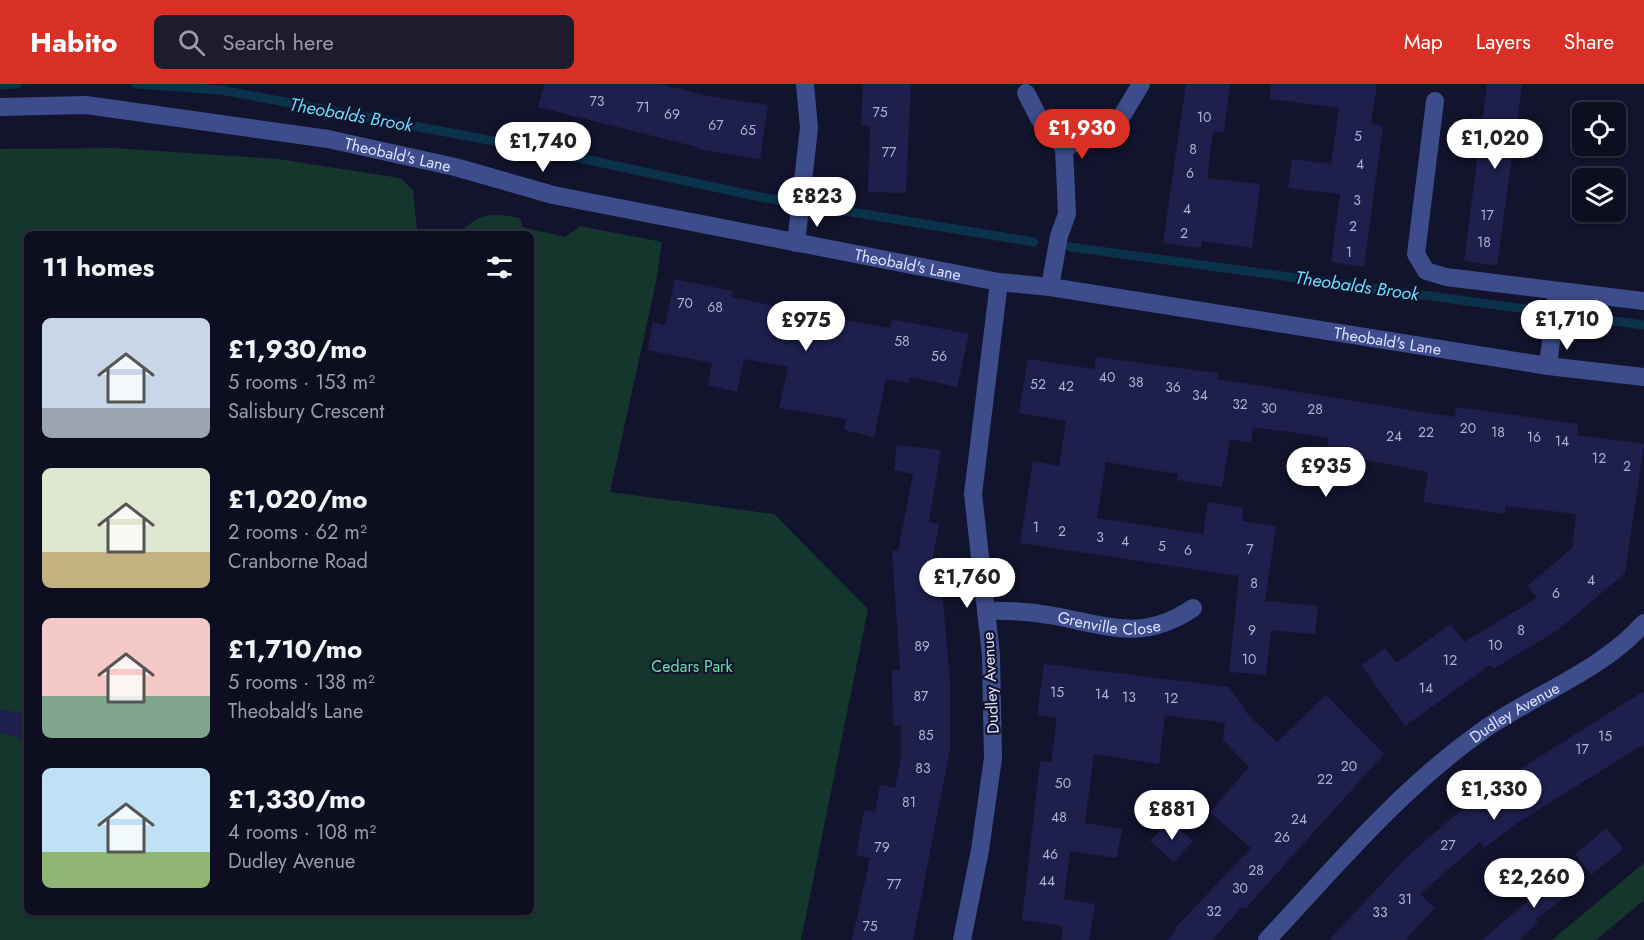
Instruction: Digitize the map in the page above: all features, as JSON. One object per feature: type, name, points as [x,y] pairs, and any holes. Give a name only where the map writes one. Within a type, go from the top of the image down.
[{"type":"street","points":[[796,243],[809,128],[805,84]]},
{"type":"street","points":[[1064,148],[1118,124],[1142,84]]},
{"type":"street","points":[[1026,93],[1040,120],[1064,148],[1067,214],[1059,236],[1050,287]]},
{"type":"street","points":[[1435,101],[1416,254],[1426,271],[1446,277],[1556,297],[1644,301]]},
{"type":"street","name":"Theobald's Lane","points":[[0,107],[86,105],[328,139],[466,170],[553,195],[999,282],[1050,287],[1548,366],[1644,377]]},
{"type":"street","name":"Dudley Avenue","points":[[962,940],[980,850],[993,758],[993,691],[973,494],[999,282]]},
{"type":"street","points":[[1548,366],[1556,297]]},
{"type":"street","name":"Grenville Close","points":[[986,611],[1032,612],[1131,631],[1170,622],[1193,608]]},
{"type":"street","name":"Dudley Avenue","points":[[1267,940],[1367,831],[1452,754],[1500,719],[1622,646],[1644,623]]},
{"type":"green space","name":"Cedars Park","points":[[114,148],[278,159],[400,178],[413,190],[417,229],[422,231],[24,231],[24,915],[534,915],[534,231],[462,231],[480,218],[501,215],[520,218],[522,227],[565,237],[580,226],[662,242],[656,282],[610,492],[774,514],[868,609],[801,940],[0,940],[0,149]]},
{"type":"green space","points":[[1644,863],[1644,900],[1596,940],[1552,940]]},
{"type":"building","points":[[544,84],[659,84],[709,96],[768,105],[760,159],[697,149],[697,147],[538,107]]},
{"type":"building","points":[[863,84],[911,84],[906,193],[868,192],[870,126],[861,125]]},
{"type":"building","points":[[1186,84],[1230,84],[1224,132],[1213,131],[1207,178],[1260,184],[1252,248],[1202,241],[1201,248],[1163,243]]},
{"type":"building","points":[[1271,84],[1377,84],[1371,124],[1383,126],[1364,267],[1331,262],[1340,194],[1288,188],[1292,159],[1331,164],[1339,108],[1270,99]]},
{"type":"building","points":[[1487,84],[1522,84],[1517,123],[1537,126],[1533,152],[1513,149],[1497,266],[1464,261]]},
{"type":"building","points":[[675,279],[733,291],[732,297],[821,316],[890,328],[892,319],[969,334],[957,387],[910,377],[909,383],[886,379],[874,437],[844,430],[846,419],[779,408],[788,367],[744,359],[737,392],[708,385],[712,363],[647,350],[653,322],[665,325]]},
{"type":"building","points":[[1096,357],[1218,373],[1217,379],[1455,417],[1456,407],[1578,424],[1577,435],[1644,444],[1625,573],[1558,630],[1493,669],[1490,665],[1405,726],[1361,665],[1385,648],[1396,663],[1451,624],[1464,642],[1537,598],[1527,586],[1572,548],[1576,514],[1506,506],[1505,514],[1423,502],[1428,472],[1326,452],[1329,438],[1277,430],[1253,428],[1251,443],[1230,439],[1222,487],[1177,480],[1178,474],[1106,462],[1097,518],[1203,534],[1208,502],[1243,508],[1242,521],[1276,526],[1265,601],[1318,606],[1315,634],[1271,630],[1266,675],[1229,672],[1239,576],[1020,543],[1033,461],[1059,466],[1066,421],[1019,413],[1028,359],[1094,369]]},
{"type":"building","points":[[897,445],[941,450],[929,522],[939,524],[929,578],[941,578],[950,681],[950,749],[913,940],[852,940],[870,858],[856,855],[864,810],[875,812],[880,785],[895,788],[901,757],[901,725],[893,726],[892,670],[900,670],[892,551],[898,551],[913,474],[894,470]]},
{"type":"building","points":[[1044,664],[1229,687],[1249,716],[1277,742],[1326,695],[1384,754],[1245,909],[1242,907],[1212,940],[1167,940],[1177,930],[1175,928],[1251,848],[1210,812],[1249,767],[1223,740],[1225,723],[1165,715],[1159,764],[1094,754],[1085,823],[1122,829],[1117,858],[1070,851],[1064,899],[1095,904],[1089,940],[1061,940],[1063,926],[1022,920],[1040,761],[1051,762],[1057,718],[1037,715]]},
{"type":"building","points":[[1644,691],[1644,744],[1517,823],[1484,848],[1480,842],[1420,894],[1435,908],[1405,940],[1329,940],[1407,857],[1453,817],[1501,781]]},
{"type":"building","points":[[0,709],[24,713],[24,738],[0,733]]},
{"type":"building","points":[[1170,821],[1193,841],[1174,862],[1150,841]]},
{"type":"building","points":[[1607,828],[1623,849],[1591,875],[1575,854]]},
{"type":"building","points":[[1564,870],[1578,889],[1535,919],[1538,922],[1519,940],[1482,940]]},
{"type":"waterway","name":"Theobalds Brook","points":[[0,85],[17,84]]},
{"type":"waterway","name":"Theobalds Brook","points":[[136,84],[221,90],[494,141]]},
{"type":"waterway","name":"Theobalds Brook","points":[[529,147],[760,197],[1034,242]]},
{"type":"waterway","name":"Theobalds Brook","points":[[1070,247],[1644,325]]}]
